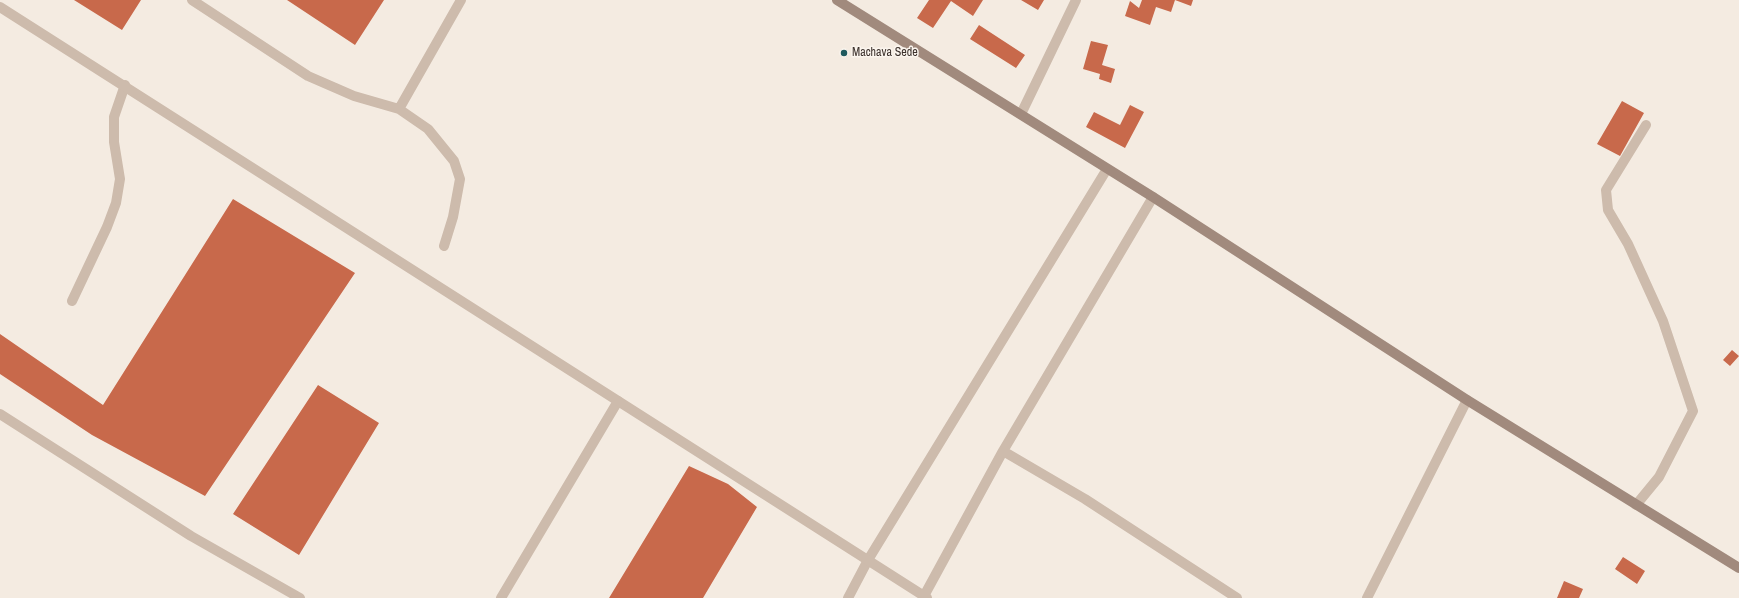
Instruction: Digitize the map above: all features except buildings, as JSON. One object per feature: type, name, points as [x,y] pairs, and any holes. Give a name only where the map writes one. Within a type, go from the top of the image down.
[{"type":"main road","points":[[837,0],[1153,197],[1467,400],[1739,568]]},
{"type":"street","points":[[192,0],[308,76],[354,96],[400,109],[428,129],[454,161],[460,179],[453,217],[444,246]]},
{"type":"street","points":[[400,109],[461,0]]},
{"type":"street","points":[[1021,114],[1076,0]]},
{"type":"street","points":[[0,6],[925,597],[1003,451],[1153,197]]},
{"type":"street","points":[[72,301],[107,227],[116,203],[120,179],[114,142],[114,117],[125,85]]},
{"type":"street","points":[[1636,505],[1659,477],[1693,411],[1663,321],[1628,244],[1608,210],[1606,190],[1646,125]]},
{"type":"street","points":[[848,598],[868,560],[1107,169]]},
{"type":"street","points":[[1367,598],[1467,400]]},
{"type":"street","points":[[501,598],[618,401]]},
{"type":"street","points":[[0,414],[191,536],[300,598]]},
{"type":"street","points":[[1003,451],[1085,499],[1237,598]]},
{"type":"place","name":"Machava Sede","points":[[844,53]]}]
